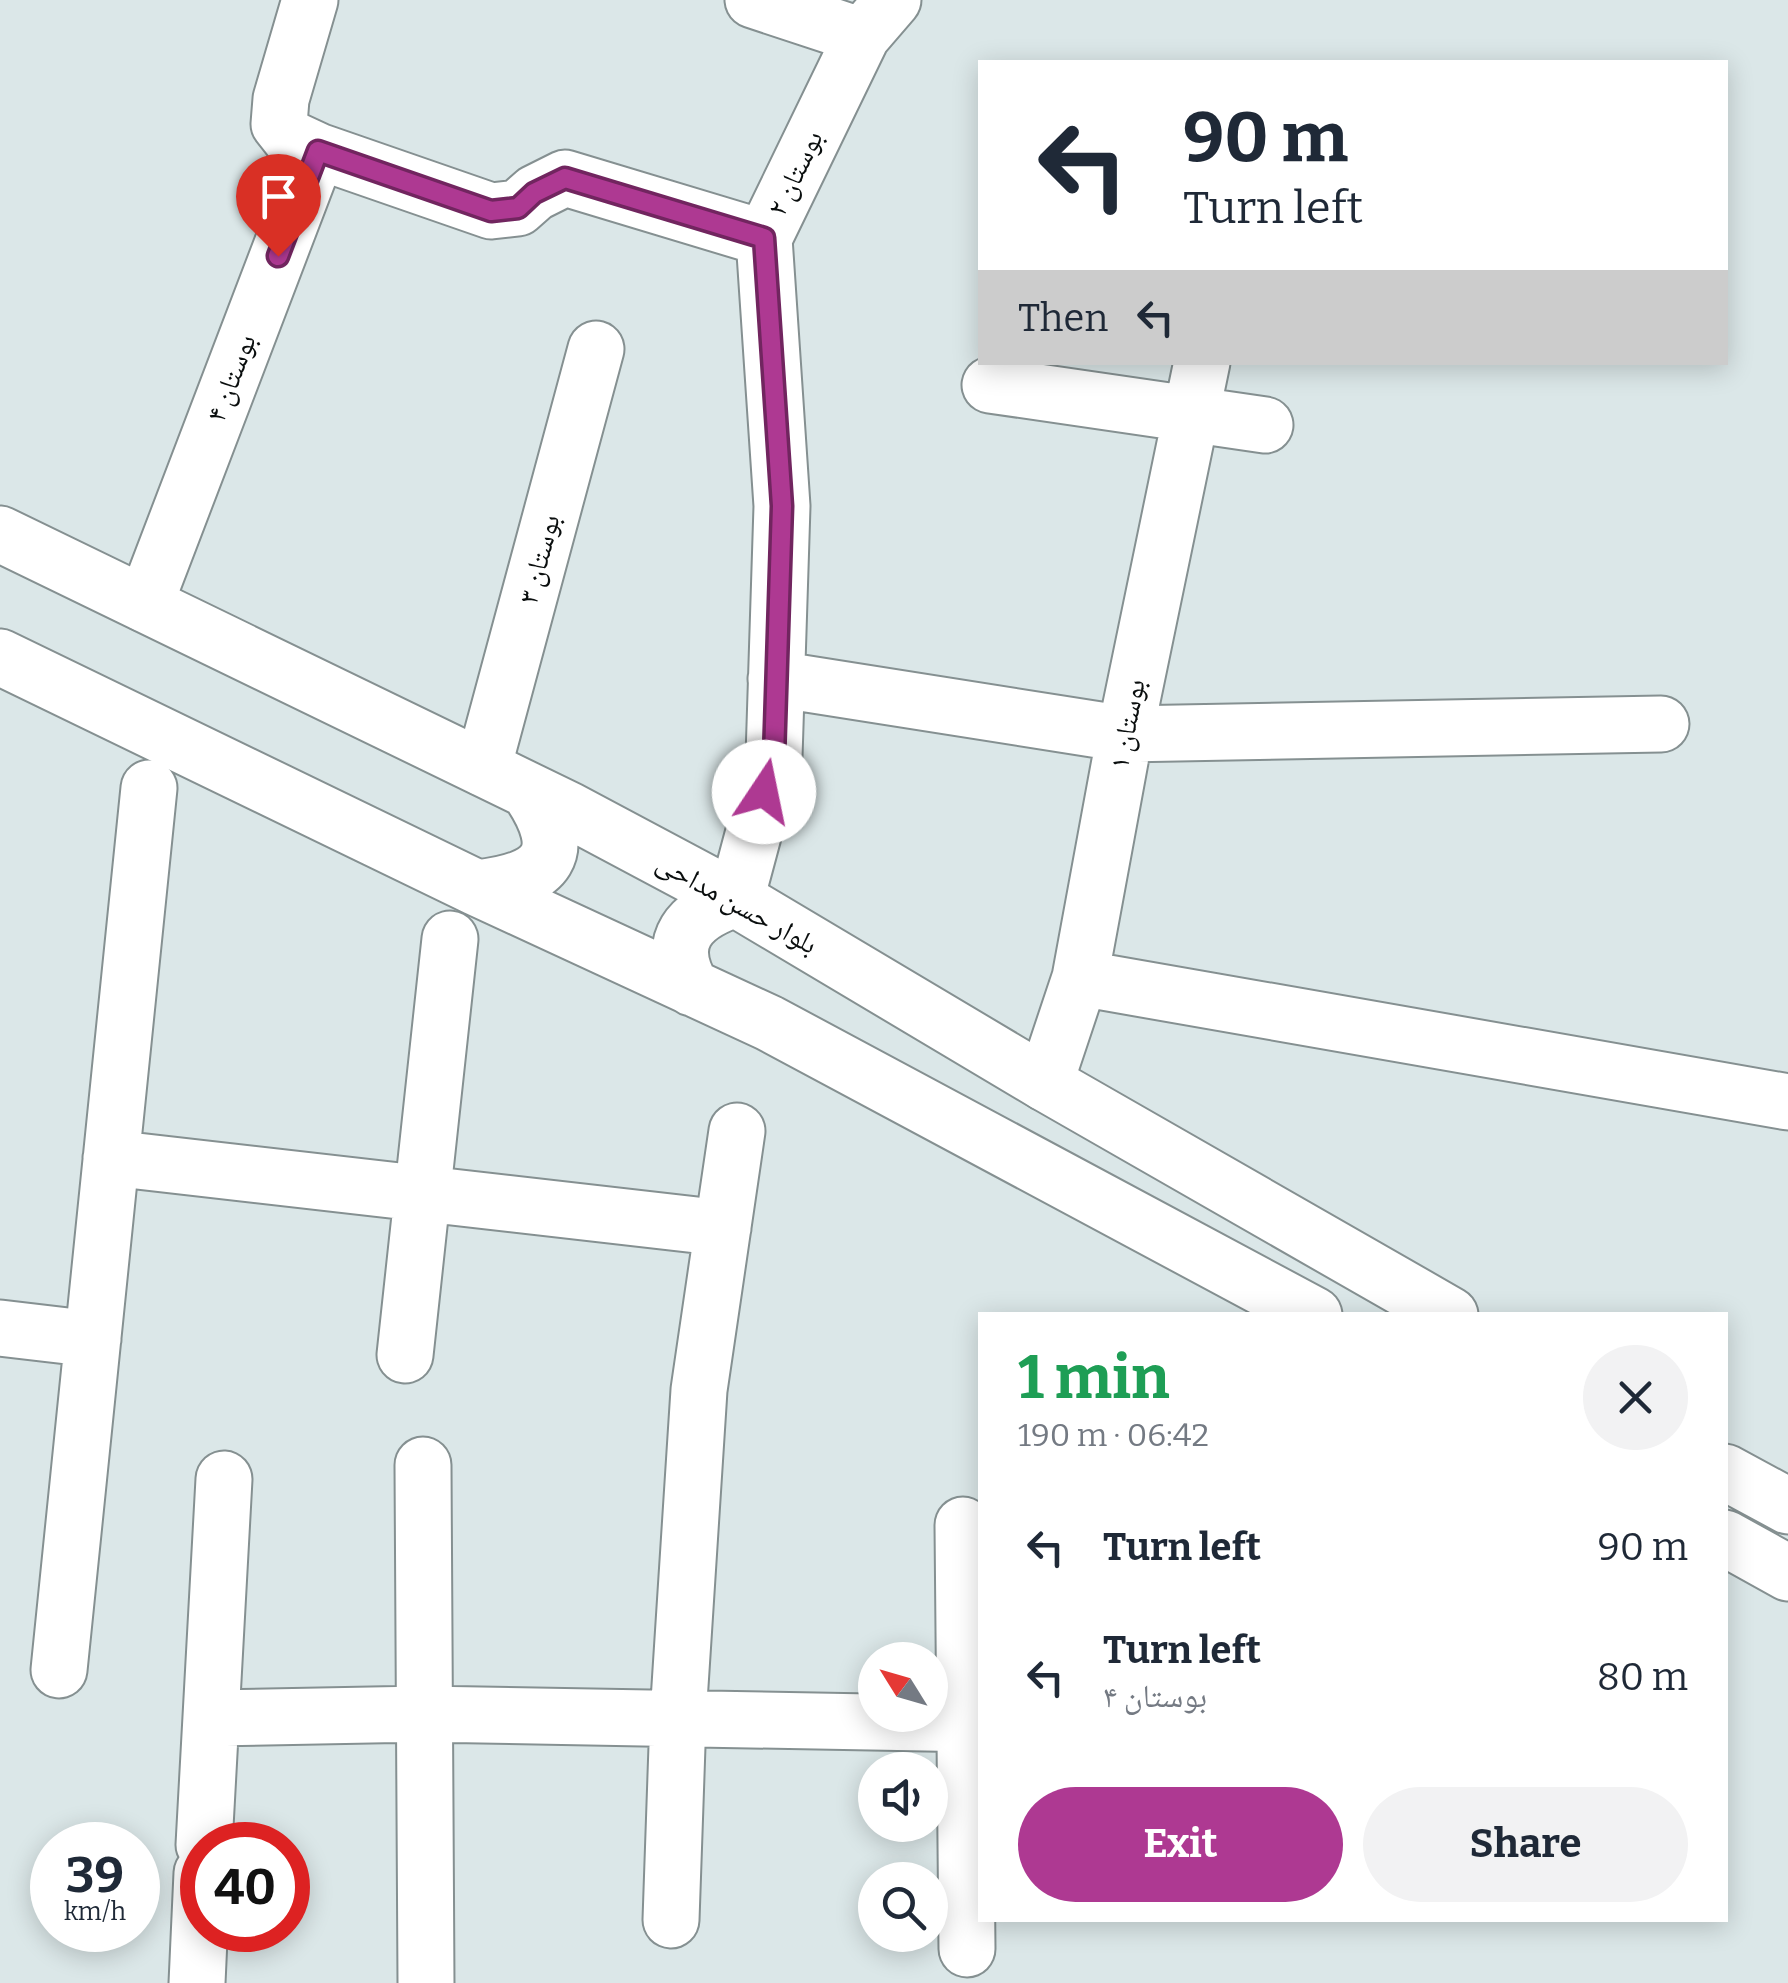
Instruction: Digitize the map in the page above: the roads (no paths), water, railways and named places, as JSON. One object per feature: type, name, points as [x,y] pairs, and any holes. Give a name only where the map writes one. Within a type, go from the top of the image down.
[{"type":"street","points":[[310,0],[281,99],[280,124],[290,138],[491,211],[518,208],[534,193],[565,178],[764,238]]},
{"type":"street","points":[[753,0],[878,18]]},
{"type":"street","name":"بوستان ۲","points":[[736,899],[774,757],[782,506],[764,238],[878,18]]},
{"type":"street","name":"بوستان ۴","points":[[144,604],[318,151]]},
{"type":"street","name":"بوستان ۳","points":[[505,779],[596,349]]},
{"type":"street","points":[[990,385],[1197,388],[1265,425]]},
{"type":"street","name":"بوستان ۱","points":[[1045,1084],[1080,978],[1124,734],[1197,388]]},
{"type":"street","name":"بلوار حسن مداحی","points":[[0,534],[505,779],[736,899],[1045,1084],[1445,1312]]},
{"type":"street","points":[[0,657],[477,888],[769,1024],[1299,1311]]},
{"type":"street","points":[[776,679],[1124,734],[1661,724]]},
{"type":"street","points":[[477,888],[525,880],[540,866],[550,848],[551,829],[505,779]]},
{"type":"street","points":[[59,1670],[149,788]]},
{"type":"street","points":[[692,988],[682,972],[681,959],[689,923],[708,908],[736,899]]},
{"type":"street","points":[[404,1355],[450,939]]},
{"type":"street","points":[[1080,978],[1788,1102]]},
{"type":"street","points":[[671,1920],[678,1717],[698,1390],[737,1131]]},
{"type":"street","points":[[111,1158],[723,1228]]},
{"type":"street","points":[[0,1328],[92,1339]]},
{"type":"street","points":[[423,1465],[426,1983]]},
{"type":"street","points":[[1728,1474],[1788,1506]]},
{"type":"street","points":[[205,1822],[224,1480]]},
{"type":"street","points":[[963,1525],[972,1724],[966,1949]]},
{"type":"street","points":[[1728,1540],[1788,1573]]},
{"type":"street","points":[[211,1718],[423,1714],[972,1724]]},
{"type":"street","points":[[197,1983],[198,1952]]}]
